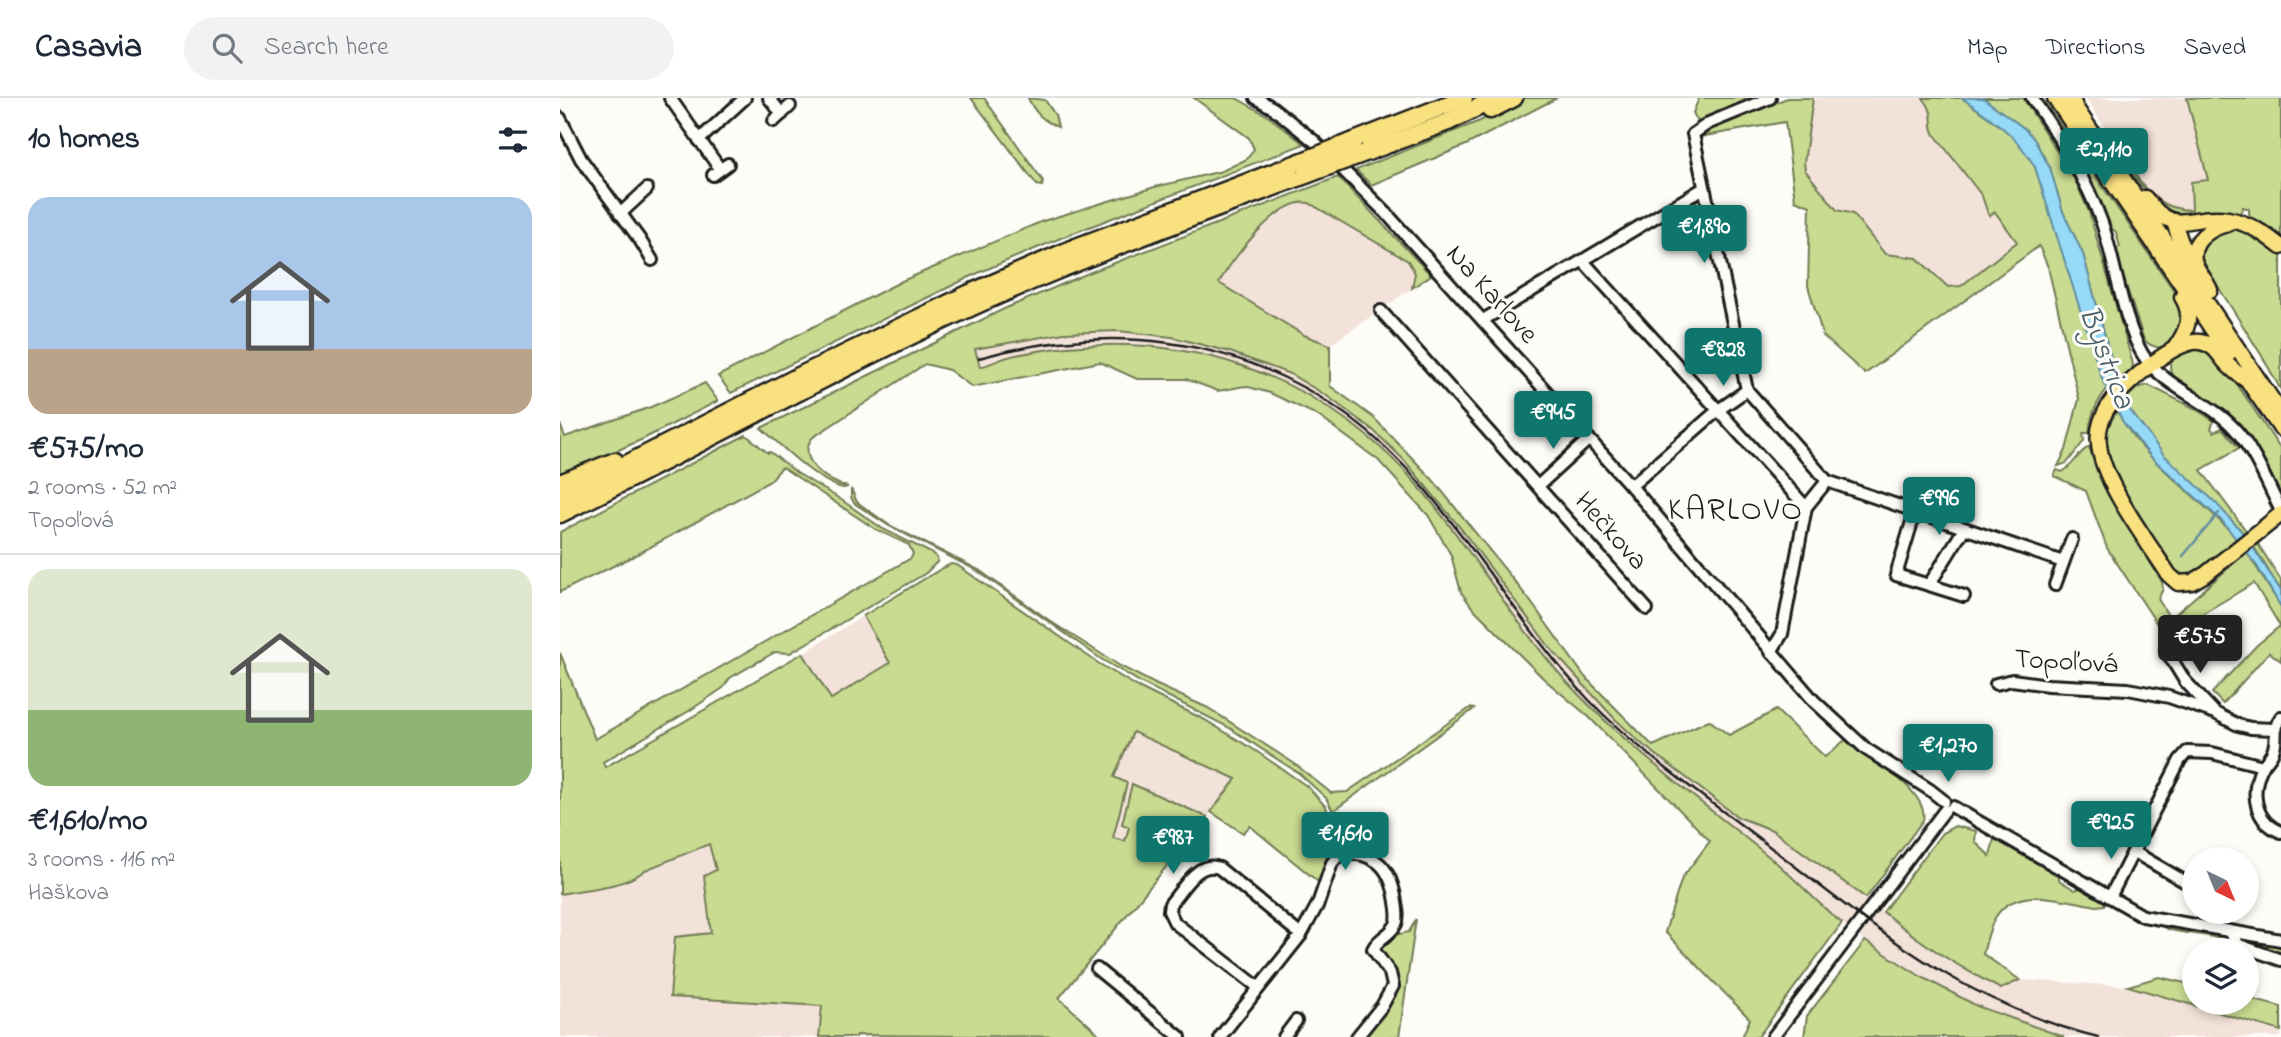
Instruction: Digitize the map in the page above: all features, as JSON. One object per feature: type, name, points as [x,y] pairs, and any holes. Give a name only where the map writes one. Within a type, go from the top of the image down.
[{"type":"highway","points":[[1360,147],[1464,98]]},
{"type":"highway","points":[[1448,121],[1497,98]]},
{"type":"highway","points":[[560,498],[970,293],[1076,247],[1360,147],[1448,121],[1475,116],[1514,98]]},
{"type":"highway","points":[[560,514],[721,431],[980,304],[1300,169]]},
{"type":"highway","points":[[560,483],[677,438]]},
{"type":"main road","points":[[2055,98],[2281,429]]},
{"type":"main road","points":[[2071,101],[2281,413]]},
{"type":"main road","points":[[2101,148],[2120,161],[2150,206],[2162,217],[2187,223],[2214,219],[2237,222],[2260,231],[2281,247]]},
{"type":"main road","points":[[2174,222],[2192,272],[2210,290]]},
{"type":"main road","points":[[2227,331],[2222,309],[2194,260],[2194,252],[2206,233],[2216,226],[2237,222]]},
{"type":"main road","points":[[2172,270],[2189,318],[2184,335],[2174,349]]},
{"type":"main road","points":[[2249,382],[2228,365],[2210,345],[2199,341],[2190,342],[2174,349],[2133,381],[2110,404],[2099,426],[2101,457],[2110,478],[2178,583],[2192,582],[2222,562],[2281,512]]},
{"type":"street","points":[[670,98],[720,169]]},
{"type":"street","points":[[699,140],[745,98]]},
{"type":"street","points":[[769,98],[782,113]]},
{"type":"street","name":"Na Karlove","points":[[1256,98],[1298,128],[1353,179],[1483,320],[1631,486],[1771,652],[1849,735],[1947,806],[2134,912],[2150,919],[2281,940]]},
{"type":"street","points":[[1770,98],[1709,123],[1693,134],[1747,390],[1827,481],[2063,562]]},
{"type":"street","points":[[2032,98],[2073,161],[2102,223],[2143,354],[2170,382],[2234,428],[2245,443],[2281,512]]},
{"type":"street","points":[[560,118],[581,159],[652,260]]},
{"type":"street","points":[[1483,320],[1704,188]]},
{"type":"street","points":[[620,214],[647,189]]},
{"type":"street","points":[[1583,261],[1806,508]]},
{"type":"street","name":"Hečkova","points":[[1381,311],[1647,609]]},
{"type":"street","points":[[1631,486],[1717,411],[1747,390]]},
{"type":"street","name":"Hečkova","points":[[1538,486],[1589,439]]},
{"type":"street","points":[[1771,652],[1782,634],[1806,508],[1827,481]]},
{"type":"street","points":[[1915,512],[1896,575],[1964,596]]},
{"type":"street","points":[[1929,585],[1964,529]]},
{"type":"street","points":[[2055,584],[2072,539]]},
{"type":"street","name":"Topoľová","points":[[2166,650],[2185,681],[2215,713]]},
{"type":"street","name":"Topoľová","points":[[1996,684],[2012,680],[2048,685],[2127,689],[2169,696],[2215,713],[2238,725],[2274,729]]},
{"type":"street","points":[[2281,718],[2274,729],[2278,754],[2263,766],[2255,792],[2256,807],[2268,826],[2281,832]]},
{"type":"street","points":[[2110,897],[2180,760],[2187,752],[2212,753],[2263,766]]},
{"type":"street","points":[[1774,1037],[1947,806]]},
{"type":"street","points":[[2136,849],[2182,879]]},
{"type":"street","points":[[1220,1037],[1301,935],[1318,904],[1332,863],[1341,853],[1354,851],[1376,860],[1389,874],[1393,883],[1397,920],[1390,932],[1376,943],[1373,949],[1390,973],[1393,986],[1382,1006],[1357,1037]]},
{"type":"street","points":[[1258,987],[1175,923],[1169,911],[1171,904],[1200,868],[1212,866],[1219,869],[1301,935]]},
{"type":"street","points":[[2229,932],[2239,945],[2281,960]]},
{"type":"street","points":[[1097,969],[1180,1037]]},
{"type":"street","points":[[1284,1037],[1296,1021]]},
{"type":"shaded area","points":[[1818,98],[1955,98],[2038,246],[1952,307],[1881,262],[1803,170],[1785,122]]},
{"type":"shaded area","points":[[2085,98],[2187,98],[2208,180],[2191,182],[2193,210],[2183,210],[2155,200]]},
{"type":"shaded area","points":[[1302,202],[1309,203],[1408,261],[1415,273],[1412,288],[1330,345],[1304,335],[1219,283],[1239,250],[1259,229],[1286,209]]},
{"type":"shaded area","points":[[1118,331],[1171,337],[1230,352],[1290,374],[1346,409],[1404,460],[1459,526],[1551,649],[1614,718],[1642,744],[1738,817],[1772,830],[1953,964],[2001,989],[2020,980],[2128,986],[2182,1002],[2182,1015],[2227,1015],[2281,1031],[2281,1037],[2064,1037],[1977,1006],[1922,977],[1865,941],[1834,917],[1776,863],[1638,751],[1598,715],[1528,633],[1425,494],[1394,460],[1363,432],[1276,379],[1237,363],[1191,351],[1133,344],[1079,346],[1014,355],[980,368],[974,349],[1064,333]]},
{"type":"shaded area","points":[[863,616],[891,663],[831,699],[803,653]]},
{"type":"shaded area","points":[[1133,731],[1237,779],[1207,817],[1132,784],[1123,825],[1129,826],[1124,842],[1113,838],[1127,784],[1114,777]]},
{"type":"shaded area","points":[[709,844],[716,870],[704,877],[711,933],[675,938],[670,997],[822,1006],[820,1032],[883,1037],[560,1037],[560,894],[637,877],[645,870]]},
{"type":"green space","points":[[971,98],[984,98],[1043,181],[1042,186],[1037,185]]},
{"type":"green space","points":[[1028,98],[1045,100],[1055,115],[1058,127],[1040,116]]},
{"type":"green space","points":[[1194,98],[1236,98],[1268,116],[1304,144],[1063,237],[978,273],[731,393],[718,376],[902,281],[1043,221],[1155,187],[1222,171],[1247,159],[1254,149],[1249,138]]},
{"type":"green space","points":[[1525,98],[1557,98],[1466,145],[1371,185],[1356,170],[1480,121]]},
{"type":"green space","points":[[1699,98],[1757,98],[1704,121],[1697,120],[1693,113]]},
{"type":"green space","points":[[1787,98],[1813,98],[1805,170],[1837,210],[1853,214],[1885,254],[1917,258],[1948,287],[1961,286],[2017,242],[1995,212],[1990,216],[1988,214],[1982,196],[1935,135],[1930,110],[1923,98],[1962,98],[2007,131],[2022,146],[2035,167],[2107,389],[2095,409],[2089,433],[2083,433],[2084,441],[2067,463],[2058,466],[2066,450],[2079,399],[2048,267],[2039,246],[1865,374],[1823,336],[1808,286],[1810,206],[1795,200],[1785,122],[1699,137],[1702,133],[1742,115]]},
{"type":"green space","points":[[1983,98],[2023,98],[2075,180],[2089,212],[2133,364],[2132,370],[2117,381],[2083,254],[2063,212],[2050,168],[2034,139],[2025,129]]},
{"type":"green space","points":[[2040,98],[2181,301],[2182,319],[2169,344],[2153,346],[2144,340],[2114,249],[2120,247],[2116,232],[2108,225],[2085,167]]},
{"type":"green space","points":[[2187,98],[2281,98],[2281,236],[2252,218],[2249,209],[2243,207],[2240,214],[2183,214],[2164,210],[2135,178],[2122,156],[2125,151],[2134,172],[2157,200],[2173,207],[2192,210],[2191,182],[2208,180]]},
{"type":"green space","points":[[1338,177],[1431,275],[1412,288],[1415,273],[1408,261],[1309,203],[1297,204],[1270,219],[1245,246],[1219,283],[1304,335],[1330,345],[1330,386],[1374,418],[1433,480],[1528,598],[1585,677],[1653,746],[1709,720],[1729,735],[1776,710],[1825,757],[1845,740],[1881,764],[1907,786],[1923,809],[1923,820],[1866,898],[1772,830],[1738,817],[1642,744],[1614,718],[1551,649],[1459,526],[1404,460],[1373,430],[1327,396],[1290,374],[1230,352],[1172,337],[1118,331],[1064,333],[975,349],[980,367],[1011,356],[1075,346],[1133,345],[1188,352],[1242,366],[1292,387],[1340,416],[1385,452],[1426,495],[1546,658],[1589,705],[1666,774],[1773,860],[1842,923],[1758,1037],[1742,1037],[1750,1019],[1665,932],[1682,878],[1710,841],[1589,717],[1544,679],[1472,607],[1461,592],[1451,555],[1428,515],[1378,460],[1317,415],[1270,393],[1245,386],[1218,391],[1186,379],[1137,379],[1100,362],[972,387],[949,370],[925,364],[812,438],[808,446],[811,462],[824,476],[848,487],[843,488],[811,471],[761,428],[1004,309],[1091,272]]},
{"type":"green space","points":[[2226,228],[2249,234],[2281,253],[2281,390],[2200,258],[2208,239]]},
{"type":"green space","points":[[2186,348],[2204,348],[2223,363],[2281,450],[2281,500],[2241,425],[2172,375],[2172,359]]},
{"type":"green space","points":[[705,383],[718,401],[643,439],[560,476],[560,424],[565,437],[651,407]]},
{"type":"green space","points":[[2148,385],[2214,421],[2211,428],[2214,432],[2222,428],[2239,448],[2201,470],[2247,532],[2245,535],[2163,455],[2135,420],[2125,400],[2137,388]]},
{"type":"green space","points":[[2117,411],[2128,430],[2157,464],[2238,540],[2198,573],[2189,576],[2177,572],[2122,490],[2107,456],[2105,440],[2107,428]]},
{"type":"green space","points":[[746,435],[797,473],[883,529],[935,555],[938,561],[926,573],[790,653],[775,652],[730,678],[723,688],[689,711],[603,762],[605,767],[803,653],[831,699],[890,663],[863,616],[951,564],[957,565],[1098,663],[1138,687],[1205,720],[1308,787],[1326,807],[1335,834],[1322,885],[1250,826],[1243,833],[1211,812],[1236,779],[1133,732],[1114,777],[1127,783],[1113,838],[1125,841],[1129,827],[1122,824],[1132,784],[1207,817],[1059,998],[1100,1035],[1098,1037],[819,1037],[822,1006],[670,997],[675,937],[711,933],[704,876],[716,870],[709,844],[627,880],[560,894],[560,653],[595,739],[911,558],[913,554],[909,545],[875,529],[782,467],[770,481],[636,555],[560,592],[560,532]]},
{"type":"green space","points":[[2089,447],[2100,477],[2162,582],[2163,589],[2158,599],[2169,617],[2247,552],[2281,607],[2281,661],[2269,652],[2223,704],[2212,693],[2257,645],[2280,626],[2254,583],[2165,636],[2107,548],[2086,491],[2054,476],[2057,470],[2062,472]]},
{"type":"green space","points":[[851,489],[857,502],[889,525],[979,570],[1053,623],[1120,666],[1208,708],[1295,764],[1331,793],[1347,792],[1470,708],[1474,709],[1333,811],[1326,798],[1300,774],[1228,727],[1101,659],[976,570],[889,526],[854,503]]},
{"type":"green space","points":[[2258,544],[2281,580],[2281,591],[2254,547]]},
{"type":"green space","points":[[1955,826],[1976,831],[1975,842],[1990,856],[1994,839],[2059,876],[2059,880],[2075,890],[2080,888],[2105,901],[2104,905],[2097,906],[2042,897],[2015,901],[2004,907],[1993,922],[1983,954],[2020,980],[2001,989],[1940,954],[1883,912],[1942,833]]},
{"type":"green space","points":[[1416,919],[1399,1037],[1362,1037],[1396,993],[1397,981],[1378,952],[1380,947],[1390,937],[1409,932]]},
{"type":"green space","points":[[2156,923],[2223,934],[2227,938],[2216,938],[2162,927]]},
{"type":"green space","points":[[2259,940],[2281,944],[2281,957],[2259,948]]},
{"type":"green space","points":[[1865,941],[1920,976],[1977,1006],[2064,1037],[1804,1037],[1807,1016]]},
{"type":"green space","points":[[2159,977],[2182,982],[2182,1002],[2128,986]]},
{"type":"green space","points":[[2259,1001],[2281,1007],[2281,1031],[2227,1015],[2259,1015]]},
{"type":"water","name":"Bystrica","points":[[1962,98],[1983,98],[2025,129],[2034,139],[2050,168],[2063,212],[2083,254],[2117,381],[2130,410],[2164,455],[2215,502],[2245,535],[2281,591],[2281,607],[2257,566],[2222,521],[2152,458],[2123,422],[2102,379],[2035,167],[2011,136]]},
{"type":"waterway","points":[[2183,556],[2219,513]]},
{"type":"railway","points":[[979,358],[1042,344],[1104,339],[1163,342],[1221,354],[1277,374],[1329,403],[1378,440],[1423,487],[1566,675],[1650,756],[1841,902],[1919,957],[1959,982],[2002,1003],[2048,1022],[2098,1037]]},
{"type":"district","name":"KARLOVO","points":[[1736,511]]}]
